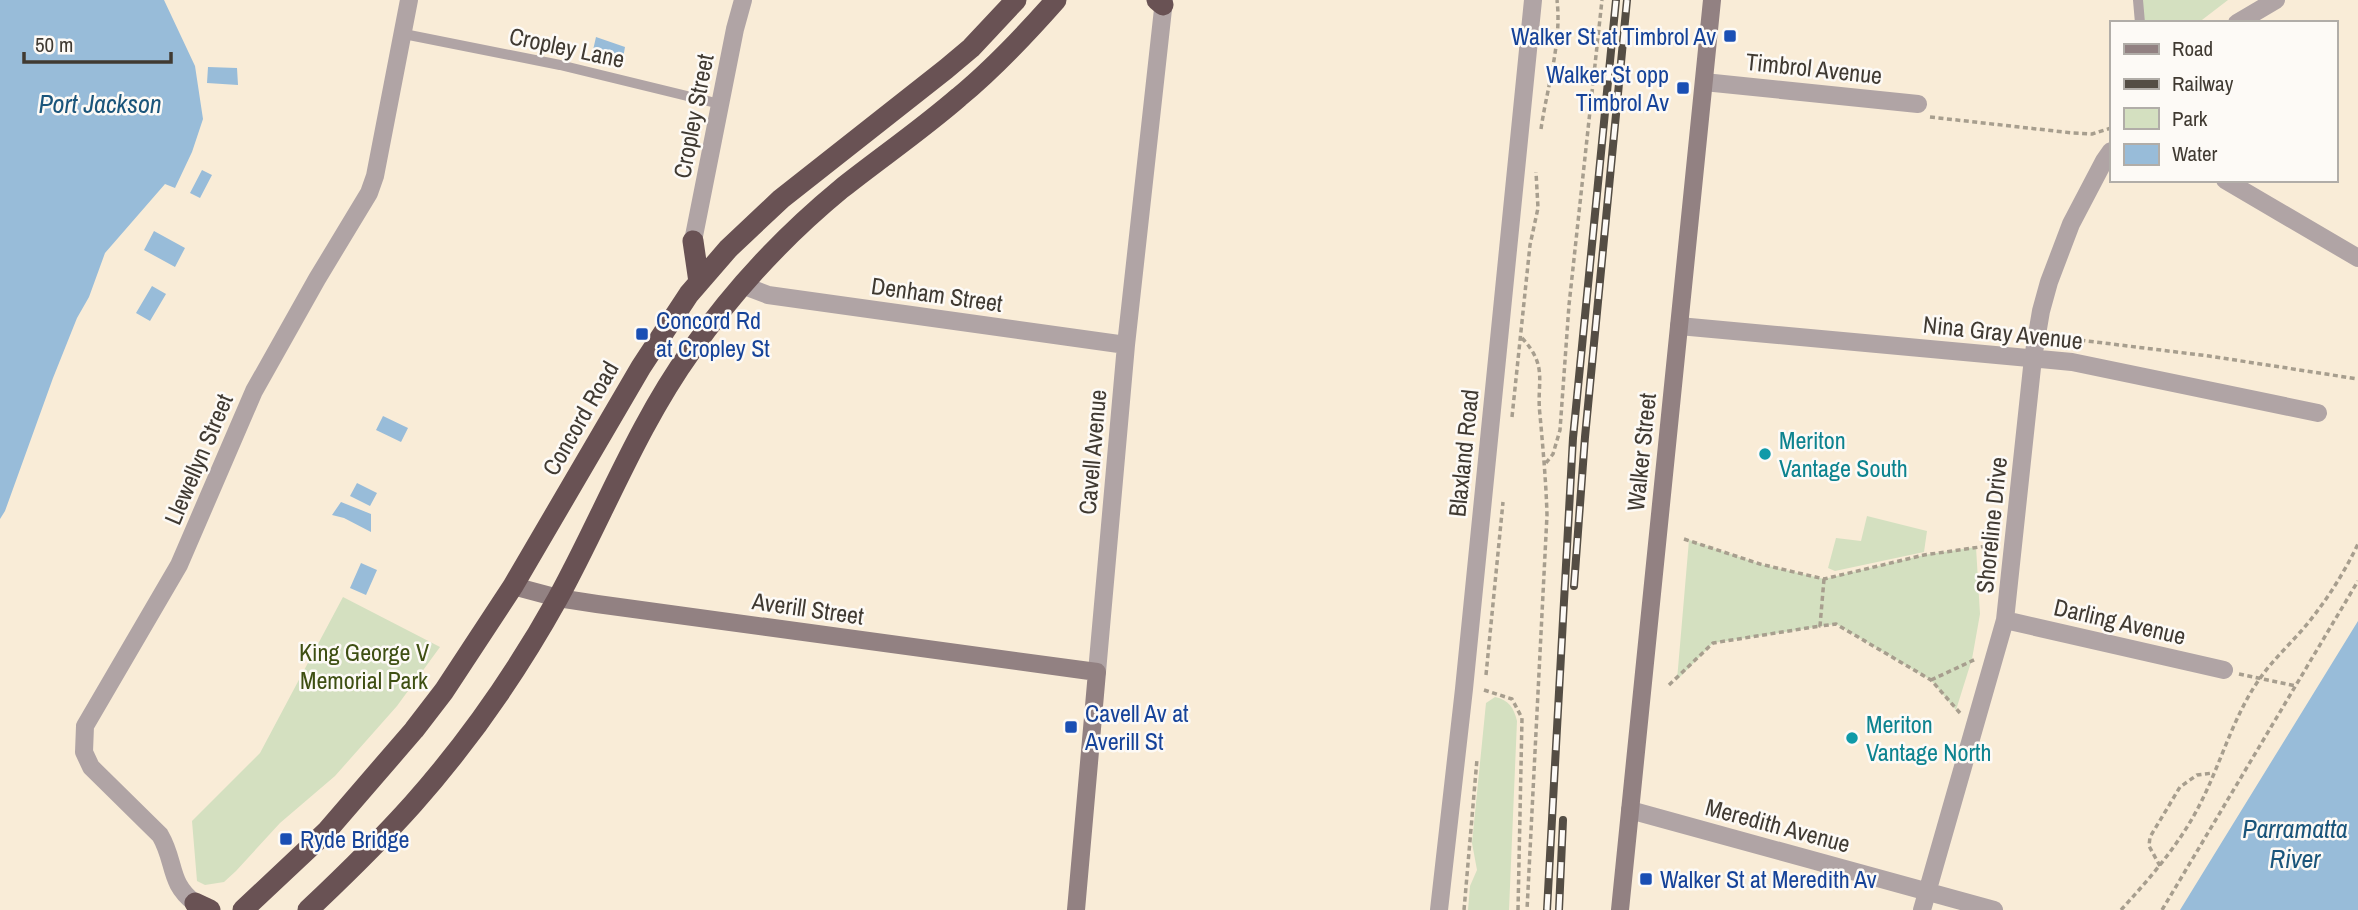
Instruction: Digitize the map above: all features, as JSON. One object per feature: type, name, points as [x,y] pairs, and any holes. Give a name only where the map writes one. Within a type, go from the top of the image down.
[{"type":"highway","name":"Concord Road","points":[[243,910],[326,832],[444,691],[513,586],[641,366],[699,282],[728,249],[782,199],[971,48],[1016,0]]},
{"type":"highway","points":[[308,910],[414,803],[473,729],[558,598],[672,379],[742,285],[839,191],[960,97],[1018,42],[1056,0]]},
{"type":"highway","points":[[694,241],[699,282]]},
{"type":"street","name":"Llewellyn Street","points":[[203,907],[178,887],[167,847],[160,835],[91,767],[84,752],[85,726],[179,565],[254,391],[369,193],[375,176],[410,0]]},
{"type":"street","name":"Cropley Street","points":[[694,241],[743,0]]},
{"type":"street","name":"Blaxland Road","points":[[1439,910],[1468,648],[1532,0]]},
{"type":"street","name":"Walker Street","points":[[1620,910],[1712,0]]},
{"type":"street","points":[[2240,21],[2276,0]]},
{"type":"street","name":"Cavell Avenue","points":[[1076,910],[1126,345],[1161,2]]},
{"type":"street","name":"Timbrol Avenue","points":[[1704,82],[1919,104]]},
{"type":"street","name":"Shoreline Drive","points":[[1922,910],[2006,620],[2036,332],[2060,250],[2087,192],[2110,153]]},
{"type":"street","points":[[2228,182],[2358,258]]},
{"type":"street","name":"Denham Street","points":[[742,285],[768,295],[1126,345]]},
{"type":"street","name":"Nina Gray Avenue","points":[[1679,326],[2071,362],[2318,413]]},
{"type":"street","name":"Averill Street","points":[[513,586],[558,598],[1097,672]]},
{"type":"street","name":"Darling Avenue","points":[[2006,620],[2224,670]]},
{"type":"street","name":"Meredith Avenue","points":[[1630,810],[1994,910]]},
{"type":"lane","points":[[2138,0],[2140,21]]},
{"type":"lane","name":"Cropley Lane","points":[[404,34],[560,65],[720,104]]},
{"type":"path","points":[[1539,141],[1550,89],[1558,0]]},
{"type":"path","points":[[1546,463],[1553,454],[1560,430],[1569,304],[1602,0]]},
{"type":"path","points":[[1919,104],[1918,116],[2073,133],[2092,134],[2110,128]]},
{"type":"path","points":[[1512,418],[1531,245],[1538,208],[1536,168]]},
{"type":"path","points":[[2036,332],[2358,379]]},
{"type":"path","points":[[1521,338],[1534,353],[1539,369],[1539,413],[1546,463],[1547,515],[1527,910]]},
{"type":"path","points":[[1486,677],[1503,521],[1503,497]]},
{"type":"path","points":[[1684,539],[1760,564],[1824,579],[1924,555],[2014,542]]},
{"type":"path","points":[[2121,910],[2160,866],[2182,836],[2199,807],[2260,678],[2324,603],[2358,544]]},
{"type":"path","points":[[1820,626],[1824,579]]},
{"type":"path","points":[[2162,910],[2358,581]]},
{"type":"path","points":[[1669,685],[1713,643],[1836,624],[1931,680],[1956,710],[1975,726]]},
{"type":"path","points":[[1931,680],[1972,659],[1993,659]]},
{"type":"path","points":[[2224,670],[2296,686]]},
{"type":"path","points":[[1484,690],[1512,699],[1522,718],[1518,910]]},
{"type":"path","points":[[1464,910],[1477,754]]},
{"type":"path","points":[[2160,866],[2149,846],[2150,838],[2180,787],[2197,775],[2214,773]]},
{"type":"green space","points":[[2138,0],[2228,0],[2201,21],[2140,21]]},
{"type":"green space","points":[[1867,516],[1927,531],[1924,552],[1835,571],[1828,568],[1836,538],[1861,541]]},
{"type":"green space","points":[[1689,540],[1760,564],[1824,579],[1924,555],[1976,547],[1980,614],[1972,659],[1956,710],[1931,680],[1836,624],[1713,643],[1677,680]]},
{"type":"green space","name":"King George V Memorial Park","points":[[343,597],[440,647],[397,706],[335,776],[280,823],[224,882],[205,885],[197,881],[192,821],[260,753]]},
{"type":"green space","points":[[1495,697],[1510,705],[1517,721],[1509,910],[1468,910],[1470,886],[1477,870],[1472,843],[1486,703]]},
{"type":"water","name":"Port Jackson","points":[[0,0],[164,0],[195,66],[203,119],[192,152],[175,188],[165,184],[105,253],[89,297],[77,318],[53,378],[0,519]]},
{"type":"water","points":[[596,37],[625,47],[622,64],[591,59]]},
{"type":"water","points":[[208,67],[237,68],[238,85],[207,83]]},
{"type":"water","points":[[202,170],[212,175],[200,198],[190,193]]},
{"type":"water","points":[[154,231],[185,248],[175,267],[144,250]]},
{"type":"water","points":[[152,286],[166,294],[150,321],[136,313]]},
{"type":"water","points":[[383,416],[408,428],[401,442],[376,430]]},
{"type":"water","points":[[357,483],[377,493],[370,506],[350,496]]},
{"type":"water","points":[[341,502],[371,514],[371,532],[332,515]]},
{"type":"water","points":[[361,563],[377,570],[366,595],[350,588]]},
{"type":"water","name":"Parramatta River","points":[[2358,621],[2358,910],[2180,910]]},
{"type":"railway","points":[[1547,910],[1573,438],[1616,0]]},
{"type":"railway","points":[[1574,586],[1585,437],[1627,0]]},
{"type":"railway","points":[[1559,910],[1563,820]]},
{"type":"place","name":"Walker St at Timbrol Av","points":[[1730,36]]},
{"type":"place","name":"Walker St opp Timbrol Av","points":[[1683,88]]},
{"type":"place","name":"Concord Rd at Cropley St","points":[[642,334]]},
{"type":"place","name":"Meriton Vantage South","points":[[1765,454]]},
{"type":"place","name":"Cavell Av at Averill St","points":[[1071,727]]},
{"type":"place","name":"Meriton Vantage North","points":[[1852,738]]},
{"type":"place","name":"Ryde Bridge","points":[[286,839]]},
{"type":"place","name":"Walker St at Meredith Av","points":[[1646,879]]}]
